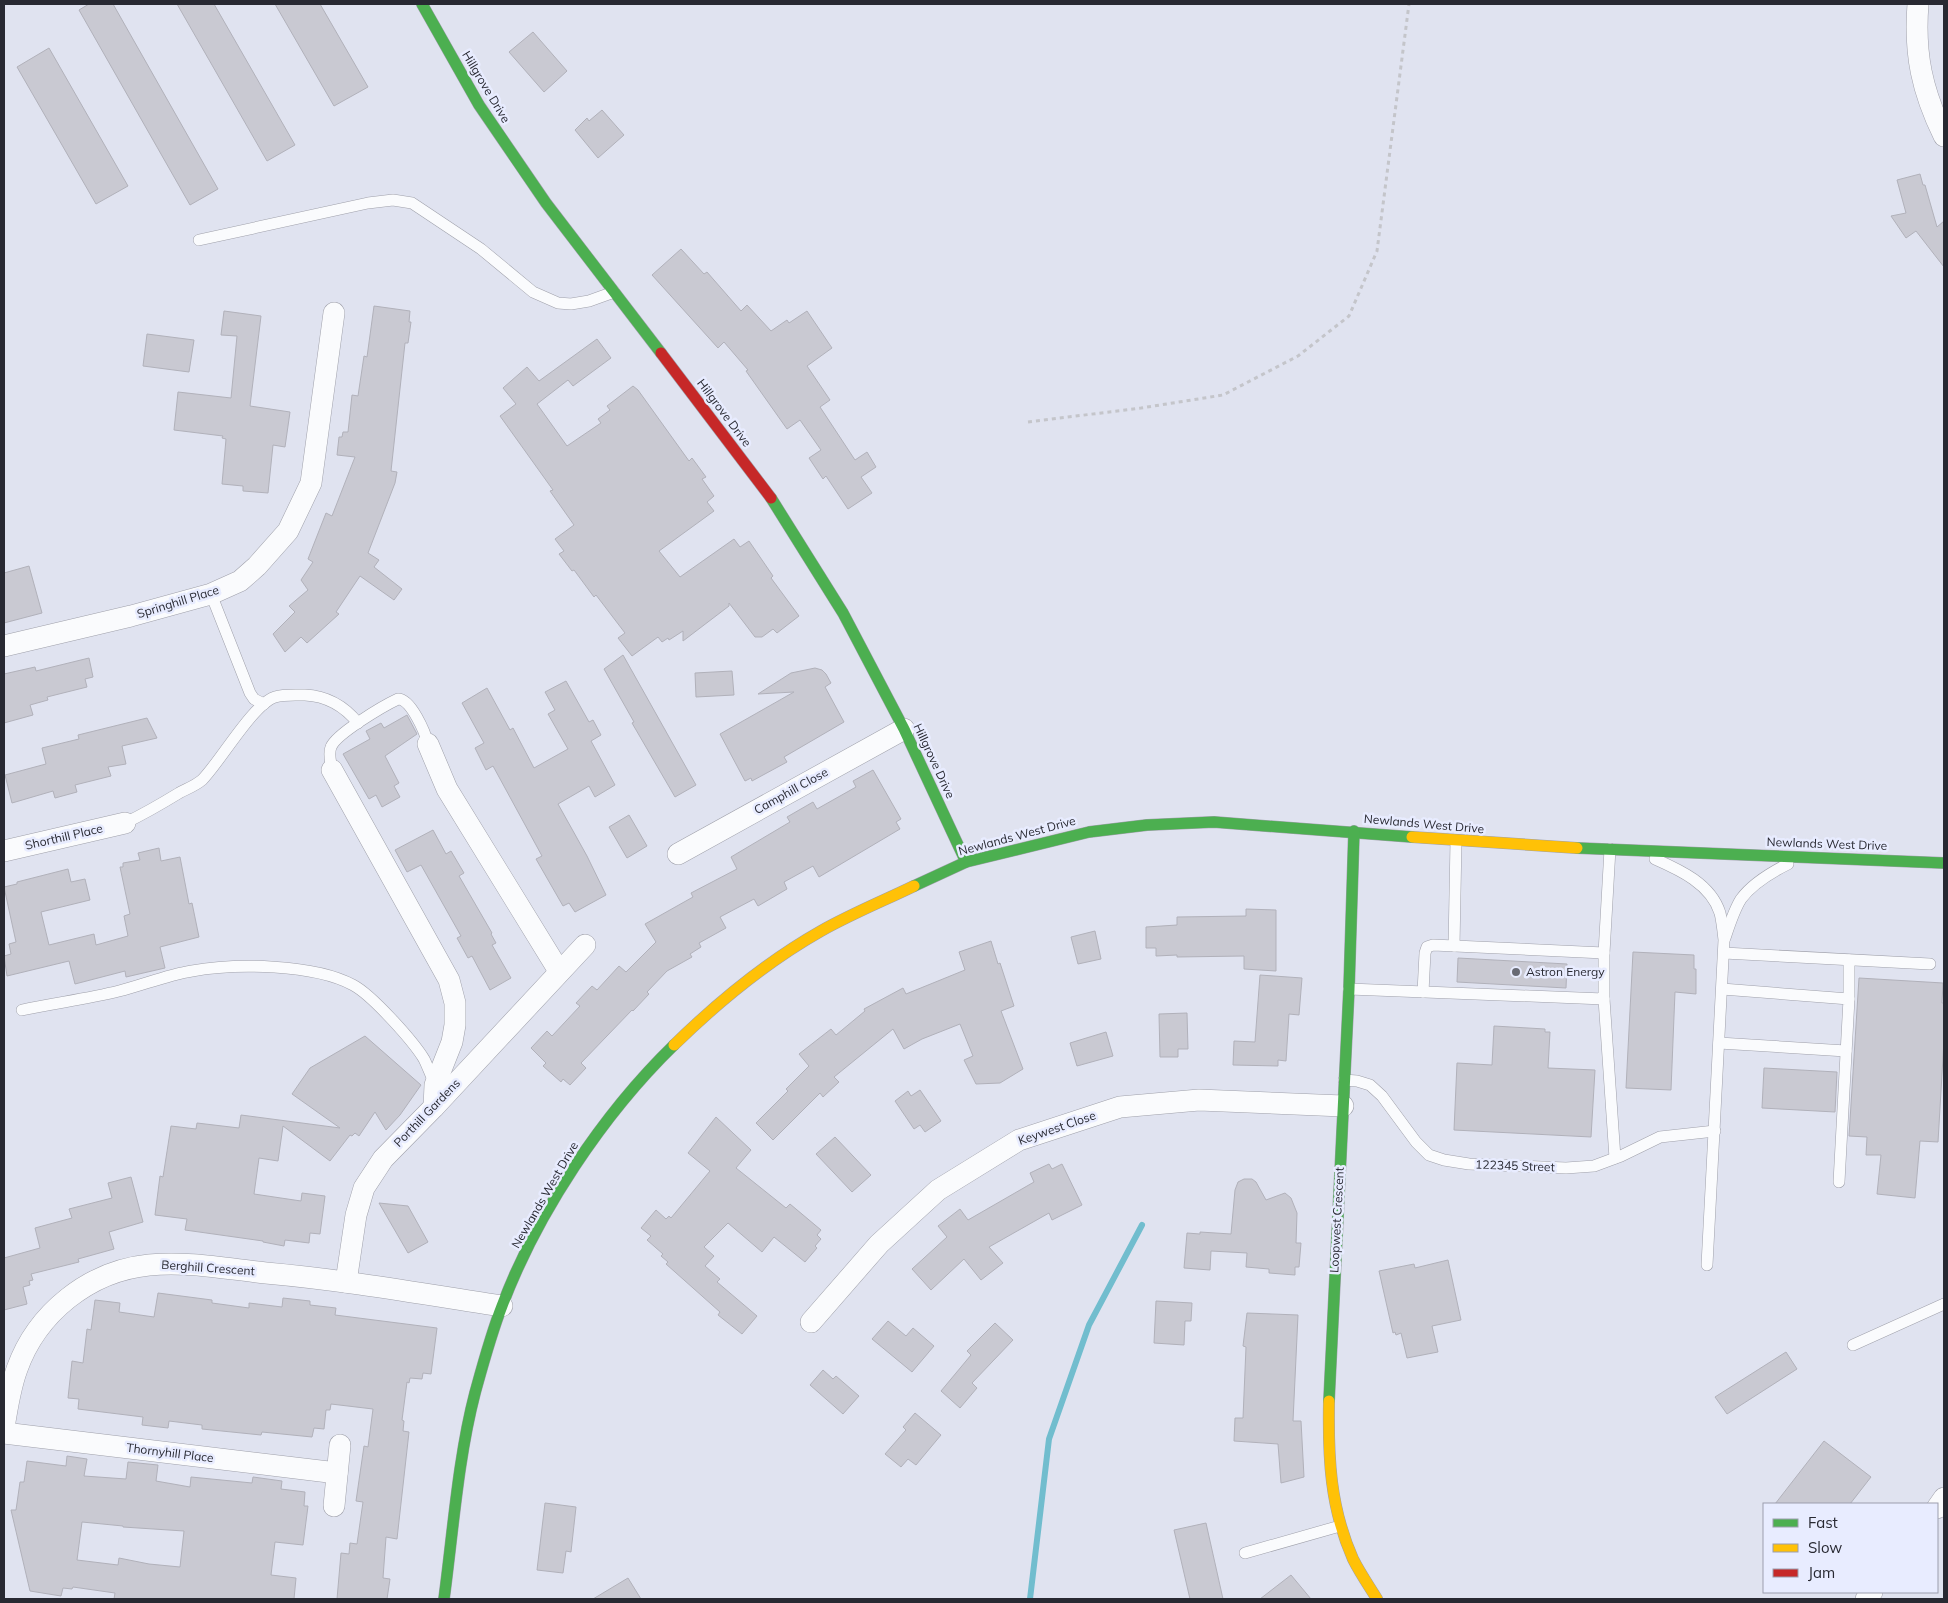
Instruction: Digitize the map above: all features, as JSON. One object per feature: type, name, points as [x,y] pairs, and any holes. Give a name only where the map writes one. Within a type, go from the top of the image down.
[{"type":"street","name":"Hillgrove Drive","points":[[422,4],[479,105],[546,202],[770,496],[843,612],[904,729],[966,862]]},
{"type":"street","points":[[1918,4],[1916,33],[1920,68],[1935,118],[1944,136]]},
{"type":"street","name":"Springhill Place","points":[[4,646],[131,616],[211,594],[240,581],[257,566],[288,531],[311,483],[334,313]]},
{"type":"street","name":"Camphill Close","points":[[678,854],[904,729]]},
{"type":"street","points":[[428,744],[447,788],[559,971]]},
{"type":"street","points":[[332,770],[449,980],[455,1003],[455,1025],[452,1042],[435,1085],[434,1107]]},
{"type":"street","name":"Newlands West Drive","points":[[444,1599],[465,1442],[475,1394],[502,1306],[526,1252],[561,1189],[591,1143],[622,1101],[658,1060],[698,1021],[729,995],[767,966],[821,931],[966,862],[1089,832],[1147,825],[1214,822],[1354,831],[1456,841],[1944,862]]},
{"type":"street","name":"Shorthill Place","points":[[4,851],[125,823]]},
{"type":"street","name":"Loopwest Crescent","points":[[1354,831],[1349,989],[1329,1372],[1328,1447],[1331,1486],[1340,1526],[1354,1561],[1376,1599]]},
{"type":"street","name":"Porthill Gardens","points":[[346,1282],[356,1215],[364,1188],[384,1159],[585,945]]},
{"type":"street","name":"Keywest Close","points":[[810,1322],[879,1244],[938,1190],[1019,1140],[1120,1107],[1199,1100],[1342,1106]]},
{"type":"street","name":"Berghill Crescent","points":[[4,1428],[10,1388],[17,1368],[37,1330],[56,1307],[77,1292],[100,1278],[133,1267],[182,1265],[346,1282],[502,1306]]},
{"type":"street","name":"Thornyhill Place","points":[[4,1433],[337,1473]]},
{"type":"street","points":[[334,1506],[340,1445]]},
{"type":"lane","points":[[200,240],[368,203],[393,200],[412,203],[442,221],[481,249],[534,292],[558,303],[571,304],[589,301],[614,292]]},
{"type":"lane","points":[[211,594],[250,693],[254,699],[264,704]]},
{"type":"lane","points":[[125,823],[201,781],[230,743],[264,704],[275,697],[315,696],[350,713],[358,723]]},
{"type":"lane","points":[[332,770],[329,753],[334,741],[358,723],[398,699],[403,699],[408,703],[428,744]]},
{"type":"lane","points":[[1454,946],[1456,841]]},
{"type":"lane","points":[[1610,847],[1604,953],[1604,999],[1616,1158]]},
{"type":"lane","points":[[1635,850],[1684,872],[1710,892],[1720,912],[1724,953],[1707,1265]]},
{"type":"lane","points":[[1724,940],[1742,899],[1760,881],[1776,869],[1802,857]]},
{"type":"lane","points":[[1423,992],[1425,953],[1427,947],[1433,944],[1604,953]]},
{"type":"lane","points":[[1724,953],[1930,964]]},
{"type":"lane","points":[[1839,1182],[1849,999],[1849,960]]},
{"type":"lane","points":[[22,1010],[118,991],[190,971],[219,967],[289,969],[328,975],[354,986],[372,1000],[423,1058],[435,1085]]},
{"type":"lane","points":[[1349,989],[1604,999]]},
{"type":"lane","points":[[1722,989],[1849,999]]},
{"type":"lane","points":[[1719,1043],[1846,1051]]},
{"type":"lane","name":"122345 Street","points":[[1344,1080],[1370,1085],[1394,1109],[1416,1142],[1429,1155],[1444,1160],[1469,1164],[1566,1168],[1594,1166],[1616,1158],[1660,1137],[1715,1131]]},
{"type":"lane","points":[[1853,1345],[1944,1304]]},
{"type":"lane","points":[[1245,1553],[1340,1526]]},
{"type":"path","points":[[1028,422],[1142,408],[1222,395],[1298,356],[1349,316],[1377,251],[1408,4]]},
{"type":"building","points":[[89,4],[113,4],[218,189],[190,205],[79,10]]},
{"type":"building","points":[[177,4],[214,4],[295,145],[267,161]]},
{"type":"building","points":[[275,4],[320,4],[368,87],[334,106]]},
{"type":"building","points":[[533,32],[567,71],[544,92],[509,52]]},
{"type":"building","points":[[49,48],[128,186],[96,204],[17,67]]},
{"type":"building","points":[[602,110],[624,135],[598,158],[575,130],[587,118],[589,121]]},
{"type":"building","points":[[1920,174],[1937,227],[1944,221],[1944,267],[1916,231],[1906,238],[1891,216],[1906,213],[1897,180]]},
{"type":"building","points":[[681,249],[704,274],[707,272],[741,311],[747,305],[771,331],[787,320],[789,323],[807,311],[832,348],[807,366],[830,400],[820,407],[855,460],[867,452],[876,467],[861,477],[872,493],[848,509],[826,476],[823,479],[809,458],[821,450],[800,420],[787,429],[746,371],[748,370],[724,342],[718,348],[652,275]]},
{"type":"building","points":[[374,306],[410,311],[409,322],[411,322],[408,343],[405,343],[391,471],[397,472],[395,483],[368,553],[379,560],[374,567],[402,589],[394,600],[360,576],[336,612],[339,614],[307,643],[301,637],[285,652],[273,634],[295,612],[289,606],[308,590],[301,580],[313,562],[308,559],[326,513],[332,516],[355,457],[337,455],[339,437],[342,437],[343,432],[348,432],[352,395],[358,396],[364,356],[367,357]]},
{"type":"building","points":[[224,311],[261,316],[250,406],[290,412],[285,447],[273,445],[268,493],[243,491],[243,486],[222,484],[226,439],[222,438],[223,436],[174,430],[178,392],[231,398],[237,336],[221,335]]},
{"type":"building","points":[[147,334],[194,340],[189,372],[143,366]]},
{"type":"building","points":[[597,339],[611,358],[573,386],[568,380],[537,404],[567,446],[601,423],[598,419],[610,410],[607,406],[633,386],[638,390],[689,461],[692,458],[706,477],[702,479],[714,496],[707,502],[714,511],[659,551],[680,577],[734,539],[740,547],[749,541],[773,576],[771,578],[799,616],[777,633],[773,629],[762,637],[755,637],[729,603],[729,606],[683,641],[683,631],[662,642],[658,637],[632,656],[618,638],[625,633],[596,595],[594,597],[574,570],[572,571],[559,554],[564,551],[555,539],[574,525],[550,491],[553,490],[500,416],[516,404],[503,388],[527,367],[539,381]]},
{"type":"building","points":[[29,566],[42,613],[4,623],[4,573]]},
{"type":"building","points":[[623,655],[696,785],[675,797],[632,723],[634,722],[604,669]]},
{"type":"building","points":[[89,658],[93,677],[85,679],[87,687],[47,697],[48,700],[30,705],[33,715],[4,723],[4,674],[35,667],[36,671]]},
{"type":"building","points":[[815,668],[822,670],[831,683],[825,687],[844,722],[784,757],[787,762],[752,781],[751,778],[745,781],[720,734],[794,692],[758,694],[791,673]]},
{"type":"building","points":[[732,671],[734,695],[696,697],[695,673]]},
{"type":"building","points":[[566,681],[589,722],[593,720],[601,735],[591,741],[615,785],[595,797],[589,786],[558,804],[606,895],[575,912],[569,903],[563,906],[536,859],[542,856],[493,766],[486,770],[475,748],[484,743],[462,703],[487,688],[510,730],[513,728],[534,768],[568,749],[548,714],[555,710],[545,692]]},
{"type":"building","points":[[407,715],[417,734],[385,756],[399,783],[394,786],[400,797],[382,807],[376,795],[369,799],[343,754],[370,739],[366,731],[381,723],[384,728]]},
{"type":"building","points":[[147,718],[157,738],[122,746],[126,764],[108,767],[111,776],[75,785],[77,792],[55,798],[53,791],[12,803],[5,775],[46,764],[42,748],[79,739],[78,735]]},
{"type":"building","points":[[873,770],[901,819],[896,822],[900,829],[819,877],[813,866],[784,882],[787,889],[758,906],[754,899],[720,917],[726,928],[699,943],[701,947],[690,954],[692,957],[667,971],[647,992],[649,994],[581,1063],[586,1068],[570,1085],[563,1079],[561,1082],[543,1066],[546,1063],[531,1048],[547,1031],[552,1036],[580,1006],[576,1003],[592,986],[597,990],[619,966],[626,972],[656,942],[645,924],[693,897],[691,893],[737,869],[731,857],[790,822],[787,817],[813,802],[817,809],[856,787],[853,781]]},
{"type":"building","points":[[629,815],[647,846],[627,858],[609,827]]},
{"type":"building","points":[[433,830],[446,854],[451,851],[464,873],[459,876],[492,933],[496,943],[492,945],[511,978],[490,990],[472,956],[468,958],[457,938],[461,936],[421,865],[407,872],[395,850]]},
{"type":"building","points":[[159,848],[161,861],[180,857],[189,904],[192,903],[199,937],[160,947],[165,968],[126,977],[125,971],[75,984],[69,961],[7,976],[4,956],[11,954],[9,944],[16,942],[4,887],[68,869],[71,882],[85,879],[90,900],[41,912],[49,945],[94,934],[96,945],[128,936],[124,916],[130,914],[120,867],[123,867],[123,863],[140,860],[138,853]]},
{"type":"building","points":[[1246,909],[1276,910],[1276,971],[1244,969],[1244,956],[1156,956],[1156,948],[1146,948],[1146,927],[1177,925],[1177,917],[1246,916]]},
{"type":"building","points":[[1095,931],[1101,959],[1078,964],[1071,937]]},
{"type":"building","points":[[991,941],[1014,1006],[1001,1011],[1023,1069],[1000,1083],[976,1084],[964,1060],[973,1056],[960,1024],[922,1039],[904,1049],[893,1029],[834,1077],[839,1082],[823,1097],[820,1093],[773,1140],[756,1123],[788,1091],[786,1089],[809,1066],[799,1054],[831,1029],[836,1035],[865,1011],[864,1009],[903,988],[906,994],[965,970],[959,952]]},
{"type":"building","points":[[1633,952],[1694,955],[1696,994],[1675,992],[1671,1090],[1626,1088]]},
{"type":"building","points":[[1458,958],[1567,964],[1566,988],[1457,982]]},
{"type":"building","points":[[1260,975],[1302,978],[1299,1015],[1289,1014],[1286,1061],[1278,1060],[1278,1066],[1233,1065],[1234,1041],[1255,1042]]},
{"type":"building","points":[[1859,978],[1943,983],[1944,1040],[1938,1142],[1920,1141],[1915,1198],[1877,1194],[1881,1155],[1866,1155],[1867,1137],[1849,1136]]},
{"type":"building","points":[[1187,1013],[1188,1049],[1178,1049],[1178,1057],[1160,1057],[1159,1014]]},
{"type":"building","points":[[1494,1026],[1545,1029],[1545,1032],[1550,1032],[1548,1068],[1595,1070],[1591,1137],[1454,1130],[1457,1063],[1492,1065]]},
{"type":"building","points":[[1106,1032],[1113,1056],[1077,1066],[1070,1043]]},
{"type":"building","points":[[365,1036],[421,1085],[400,1115],[386,1130],[375,1112],[359,1136],[355,1133],[352,1136],[350,1135],[330,1161],[283,1126],[278,1161],[259,1158],[254,1194],[301,1201],[302,1193],[325,1196],[320,1234],[310,1233],[309,1243],[285,1240],[284,1246],[263,1241],[185,1230],[187,1219],[155,1215],[160,1176],[163,1177],[171,1126],[196,1129],[197,1123],[239,1128],[241,1115],[340,1128],[292,1094],[310,1068]]},
{"type":"building","points":[[1764,1068],[1837,1072],[1835,1112],[1762,1108]]},
{"type":"building","points":[[920,1090],[941,1121],[925,1132],[920,1125],[914,1129],[895,1101],[908,1091],[911,1096]]},
{"type":"building","points":[[716,1117],[751,1150],[736,1168],[786,1208],[790,1204],[821,1230],[817,1235],[821,1239],[815,1246],[817,1248],[805,1262],[774,1237],[762,1252],[728,1223],[704,1247],[714,1256],[705,1266],[720,1279],[717,1282],[757,1316],[742,1334],[718,1315],[720,1312],[666,1264],[668,1262],[661,1256],[663,1254],[647,1240],[651,1236],[641,1228],[656,1210],[666,1219],[669,1216],[671,1218],[710,1171],[688,1153]]},
{"type":"building","points":[[835,1137],[871,1175],[852,1192],[816,1154]]},
{"type":"building","points":[[1049,1164],[1052,1169],[1062,1164],[1082,1205],[1052,1220],[1049,1213],[989,1247],[1003,1263],[981,1280],[964,1259],[931,1290],[912,1269],[947,1237],[938,1226],[960,1209],[968,1220],[1034,1182],[1030,1173]]},
{"type":"building","points":[[131,1177],[143,1222],[109,1232],[114,1249],[78,1259],[79,1262],[31,1274],[33,1280],[29,1281],[30,1285],[23,1287],[27,1304],[4,1310],[4,1258],[40,1248],[35,1228],[72,1218],[69,1209],[112,1198],[108,1183]]},
{"type":"building","points":[[1244,1179],[1252,1179],[1256,1182],[1266,1200],[1285,1193],[1291,1198],[1297,1213],[1296,1243],[1301,1243],[1299,1267],[1295,1267],[1295,1275],[1269,1273],[1269,1269],[1246,1267],[1247,1253],[1211,1251],[1210,1270],[1184,1268],[1187,1233],[1231,1234],[1235,1190],[1238,1182]]},
{"type":"building","points":[[379,1203],[408,1206],[428,1242],[408,1253]]},
{"type":"building","points":[[1448,1260],[1461,1320],[1432,1326],[1438,1352],[1407,1358],[1401,1333],[1396,1335],[1395,1332],[1393,1333],[1379,1271],[1414,1264],[1415,1268]]},
{"type":"building","points":[[158,1293],[212,1300],[212,1303],[249,1308],[249,1303],[282,1307],[283,1298],[310,1301],[310,1305],[336,1308],[335,1315],[437,1328],[431,1374],[423,1373],[422,1379],[410,1378],[409,1383],[407,1382],[402,1420],[404,1421],[403,1431],[409,1432],[397,1539],[386,1537],[383,1578],[390,1579],[387,1599],[337,1599],[341,1553],[349,1554],[350,1543],[357,1544],[363,1502],[356,1501],[364,1446],[368,1447],[373,1409],[331,1404],[330,1410],[326,1410],[324,1429],[314,1428],[312,1437],[262,1432],[261,1435],[202,1429],[202,1425],[169,1421],[168,1428],[142,1425],[143,1417],[78,1409],[79,1399],[68,1398],[72,1361],[83,1363],[87,1329],[91,1330],[95,1300],[120,1303],[119,1312],[154,1317]]},
{"type":"building","points":[[1156,1301],[1192,1303],[1191,1321],[1185,1321],[1184,1345],[1154,1343]]},
{"type":"building","points":[[1247,1313],[1298,1315],[1293,1421],[1301,1421],[1304,1477],[1281,1483],[1278,1444],[1234,1441],[1235,1418],[1243,1418],[1246,1347],[1243,1346]]},
{"type":"building","points":[[888,1321],[906,1336],[913,1328],[934,1346],[912,1372],[872,1339]]},
{"type":"building","points":[[995,1323],[1013,1340],[972,1383],[977,1388],[960,1408],[941,1391],[971,1355],[967,1351]]},
{"type":"building","points":[[1786,1352],[1797,1369],[1727,1414],[1715,1397]]},
{"type":"building","points":[[823,1370],[833,1379],[836,1376],[859,1396],[843,1414],[810,1385]]},
{"type":"building","points":[[915,1413],[941,1435],[916,1465],[908,1459],[901,1467],[885,1454],[906,1430],[903,1427]]},
{"type":"building","points":[[1824,1441],[1871,1477],[1851,1503],[1776,1503]]},
{"type":"building","points":[[67,1456],[87,1459],[84,1476],[126,1479],[128,1462],[158,1465],[156,1481],[190,1487],[191,1477],[252,1483],[253,1477],[282,1481],[281,1489],[305,1492],[304,1506],[308,1506],[303,1545],[275,1542],[271,1575],[296,1578],[294,1599],[114,1599],[115,1593],[73,1587],[72,1589],[63,1588],[61,1596],[30,1591],[11,1510],[16,1510],[20,1482],[24,1482],[27,1461],[66,1466]],"holes":[[[82,1522],[184,1531],[180,1567],[149,1564],[119,1558],[118,1565],[77,1560]]]},
{"type":"building","points":[[545,1503],[576,1507],[571,1552],[566,1551],[563,1573],[537,1570]]},
{"type":"building","points":[[1206,1523],[1223,1599],[1190,1599],[1174,1530]]},
{"type":"building","points":[[1291,1575],[1311,1599],[1260,1599],[1282,1582]]},
{"type":"building","points":[[628,1578],[641,1599],[593,1599]]},
{"type":"waterway","points":[[1030,1599],[1049,1439],[1089,1325],[1142,1225]]},
{"type":"traffic: fast","points":[[422,4],[479,105],[546,203],[661,353]]},
{"type":"traffic: fast","points":[[771,498],[843,613],[904,729],[966,862]]},
{"type":"traffic: fast","points":[[914,886],[966,862],[1089,832],[1147,825],[1214,822],[1412,837]]},
{"type":"traffic: fast","points":[[1329,1401],[1349,989],[1354,831]]},
{"type":"traffic: fast","points":[[1577,848],[1944,863]]},
{"type":"traffic: fast","points":[[444,1599],[464,1443],[475,1393],[502,1306],[534,1236],[574,1166],[622,1102],[674,1045]]},
{"type":"traffic: slow","points":[[1412,837],[1577,848]]},
{"type":"traffic: slow","points":[[674,1045],[708,1013],[782,955],[832,925],[914,886]]},
{"type":"traffic: slow","points":[[1329,1401],[1330,1462],[1339,1520],[1353,1559],[1377,1599]]},
{"type":"traffic: jam","points":[[661,353],[771,498]]},
{"type":"place","name":"Astron Energy","points":[[1516,972]]}]
